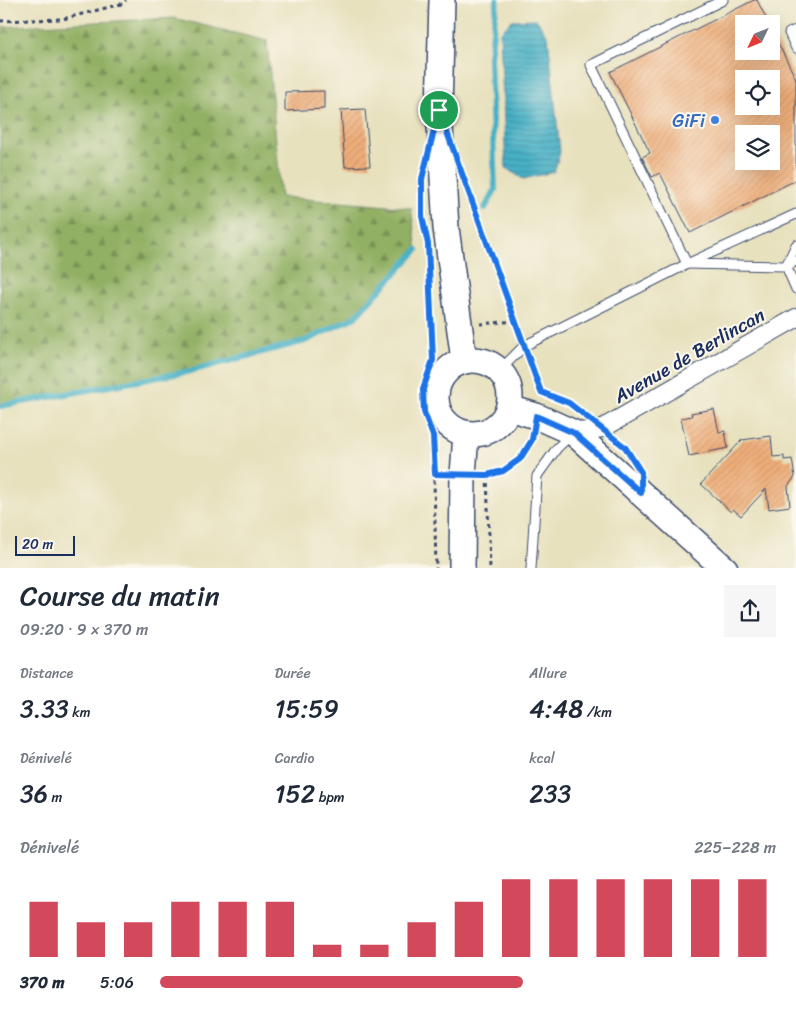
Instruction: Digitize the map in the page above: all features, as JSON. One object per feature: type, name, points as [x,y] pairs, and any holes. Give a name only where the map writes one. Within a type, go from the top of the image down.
[{"type":"main road","points":[[442,0],[439,110],[446,228],[464,360]]},
{"type":"main road","points":[[477,359],[489,363],[500,370],[506,378],[510,398],[509,408],[497,426],[488,432],[466,434],[454,430],[444,422],[435,398],[437,385],[443,374],[452,365],[464,360],[477,359]]},
{"type":"main road","points":[[509,408],[539,404],[725,568]]},
{"type":"main road","points":[[462,568],[475,475],[466,434]]},
{"type":"street","name":"Avenue de Berlincan","points":[[574,433],[604,428],[796,318]]},
{"type":"lane","points":[[687,264],[591,65],[723,0]]},
{"type":"lane","points":[[796,30],[789,33],[796,48]]},
{"type":"lane","points":[[500,370],[524,346],[687,264],[796,214]]},
{"type":"lane","points":[[796,245],[786,266],[796,289]]},
{"type":"lane","points":[[687,264],[786,266],[796,261]]},
{"type":"lane","points":[[531,568],[537,476],[557,448],[574,433]]},
{"type":"path","points":[[0,21],[63,19],[120,4],[126,0]]},
{"type":"path","points":[[465,179],[524,346],[539,404],[532,440],[520,459],[503,471],[475,475],[490,568]]},
{"type":"path","points":[[429,281],[433,360],[423,389],[424,412],[433,436],[436,568]]},
{"type":"path","points":[[539,404],[569,403],[576,408]]},
{"type":"green space","points":[[174,18],[267,41],[281,197],[411,208],[417,250],[355,317],[305,341],[186,372],[0,406],[0,27]]},
{"type":"water","points":[[536,19],[548,36],[560,152],[554,172],[523,179],[506,168],[500,32],[512,20]]},
{"type":"building","name":"GiFi","points":[[757,0],[764,15],[735,15],[735,60],[780,60],[780,47],[796,79],[796,180],[690,233],[660,173],[652,177],[642,157],[650,153],[610,72]]},
{"type":"building","points":[[324,91],[324,109],[285,111],[285,92]]},
{"type":"building","points":[[365,109],[370,166],[345,167],[341,110]]},
{"type":"building","points":[[714,409],[719,432],[725,431],[728,448],[689,456],[681,418],[692,416],[691,413]]},
{"type":"building","points":[[771,436],[773,457],[784,456],[784,460],[792,459],[795,477],[788,486],[790,506],[769,509],[766,489],[741,516],[733,509],[731,512],[701,484],[742,440]]},
{"type":"waterway","points":[[485,208],[495,190],[490,57],[497,0]]},
{"type":"waterway","points":[[0,406],[186,372],[305,341],[355,317],[417,250]]},
{"type":"place","name":"GiFi","points":[[715,120]]},
{"type":"route","points":[[439,110],[541,392],[569,403],[604,428],[625,447],[641,472],[641,493],[574,433],[536,416],[532,440],[520,459],[503,471],[487,475],[435,474],[433,436],[424,412],[423,389],[433,360],[428,244],[422,216],[422,179],[439,110]]}]
